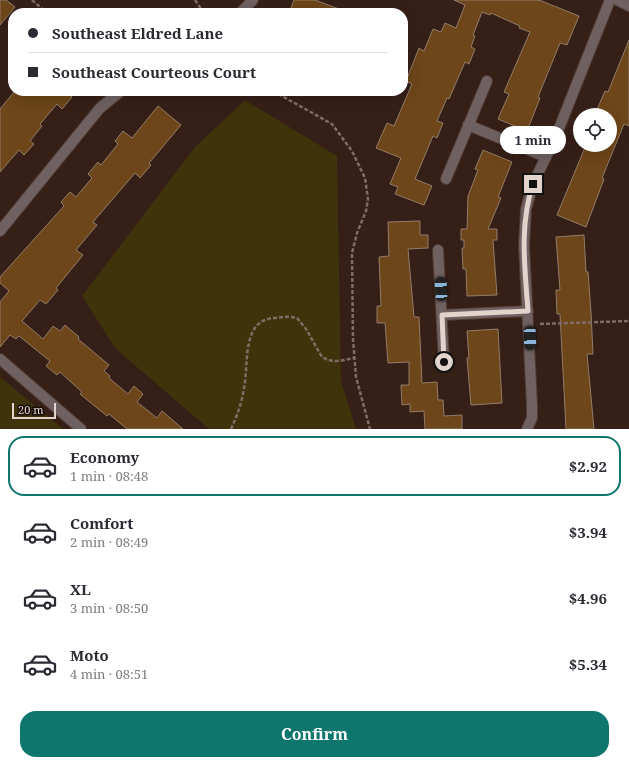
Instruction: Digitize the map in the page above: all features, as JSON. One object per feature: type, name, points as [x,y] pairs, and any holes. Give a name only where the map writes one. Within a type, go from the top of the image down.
[{"type":"street","points":[[245,8],[253,0]]},
{"type":"street","points":[[527,429],[532,418],[532,406],[524,245],[526,209],[533,184],[546,157],[610,0]]},
{"type":"street","points":[[617,0],[629,6]]},
{"type":"street","points":[[446,179],[487,81]]},
{"type":"street","points":[[0,231],[100,108],[115,96]]},
{"type":"street","points":[[468,125],[546,157]]},
{"type":"street","points":[[438,250],[444,362]]},
{"type":"street","points":[[442,315],[528,311]]},
{"type":"street","points":[[0,360],[81,429]]},
{"type":"path","points":[[32,0],[41,8]]},
{"type":"path","points":[[282,96],[332,124],[352,151],[365,178],[368,199],[366,211],[357,233],[352,253],[353,339],[354,358],[359,390],[370,429]]},
{"type":"path","points":[[231,429],[244,388],[248,347],[257,324],[268,318],[297,318],[306,329],[322,357],[334,362],[354,358]]},
{"type":"path","points":[[529,325],[629,321]]},
{"type":"shaded area","points":[[245,100],[337,156],[341,381],[356,429],[209,429],[115,348],[82,296],[195,147]]},
{"type":"shaded area","points":[[0,377],[63,429],[0,429]]},
{"type":"building","points":[[0,0],[6,0],[15,7],[8,8],[8,15],[0,25]]},
{"type":"building","points":[[294,0],[315,0],[336,8],[291,8]]},
{"type":"building","points":[[454,0],[539,0],[579,16],[567,45],[560,43],[538,97],[540,98],[527,131],[498,119],[509,94],[504,92],[530,32],[519,28],[520,26],[491,13],[490,15],[482,12],[473,35],[475,36],[471,47],[475,49],[469,64],[465,62],[449,99],[447,98],[437,121],[443,123],[437,138],[433,136],[415,179],[432,186],[424,205],[395,194],[398,187],[390,184],[401,158],[376,148],[387,123],[394,126],[408,96],[412,84],[408,82],[408,76],[419,48],[424,51],[433,29],[441,32],[445,23],[456,28],[465,5]]},
{"type":"building","points":[[629,40],[629,126],[624,124],[617,141],[617,108],[598,108],[605,91],[608,92]]},
{"type":"building","points":[[11,96],[72,97],[62,109],[57,104],[40,124],[42,126],[30,141],[34,144],[24,155],[19,150],[0,172],[0,109]]},
{"type":"building","points":[[158,106],[181,125],[149,163],[151,165],[140,178],[135,173],[93,222],[97,225],[76,250],[83,255],[56,288],[58,290],[46,304],[40,300],[22,321],[43,339],[53,326],[60,331],[65,325],[79,337],[78,339],[109,365],[104,371],[110,376],[109,378],[128,394],[134,386],[143,394],[137,402],[157,418],[162,411],[183,429],[127,429],[109,414],[107,416],[80,394],[82,392],[60,372],[57,375],[46,366],[50,361],[19,336],[16,339],[10,335],[0,347],[0,302],[9,291],[0,283],[0,277],[64,206],[61,202],[70,192],[76,197],[92,178],[88,174],[98,162],[101,165],[118,144],[115,141],[123,131],[132,138]]},
{"type":"building","points":[[483,150],[512,162],[498,197],[501,198],[488,229],[497,229],[497,240],[493,240],[497,295],[467,296],[466,269],[463,269],[462,248],[464,248],[464,240],[461,240],[461,229],[467,229],[468,196],[478,170],[475,169]]},
{"type":"building","points":[[583,152],[613,152],[602,178],[604,179],[586,227],[557,215]]},
{"type":"building","points":[[420,221],[420,235],[428,235],[428,248],[408,249],[414,317],[419,317],[422,383],[437,382],[438,400],[443,400],[444,416],[462,415],[462,429],[425,429],[424,411],[410,412],[410,404],[402,405],[401,385],[409,385],[409,362],[388,363],[385,323],[377,323],[377,306],[381,306],[379,257],[389,256],[388,222]]},
{"type":"building","points":[[584,235],[593,354],[587,354],[594,429],[566,429],[560,314],[557,314],[556,290],[560,290],[556,237]]},
{"type":"building","points":[[498,329],[502,403],[471,405],[467,358],[469,358],[467,331]]},
{"type":"route","points":[[444,362],[442,315],[528,311],[524,236],[526,209],[533,184]]}]
